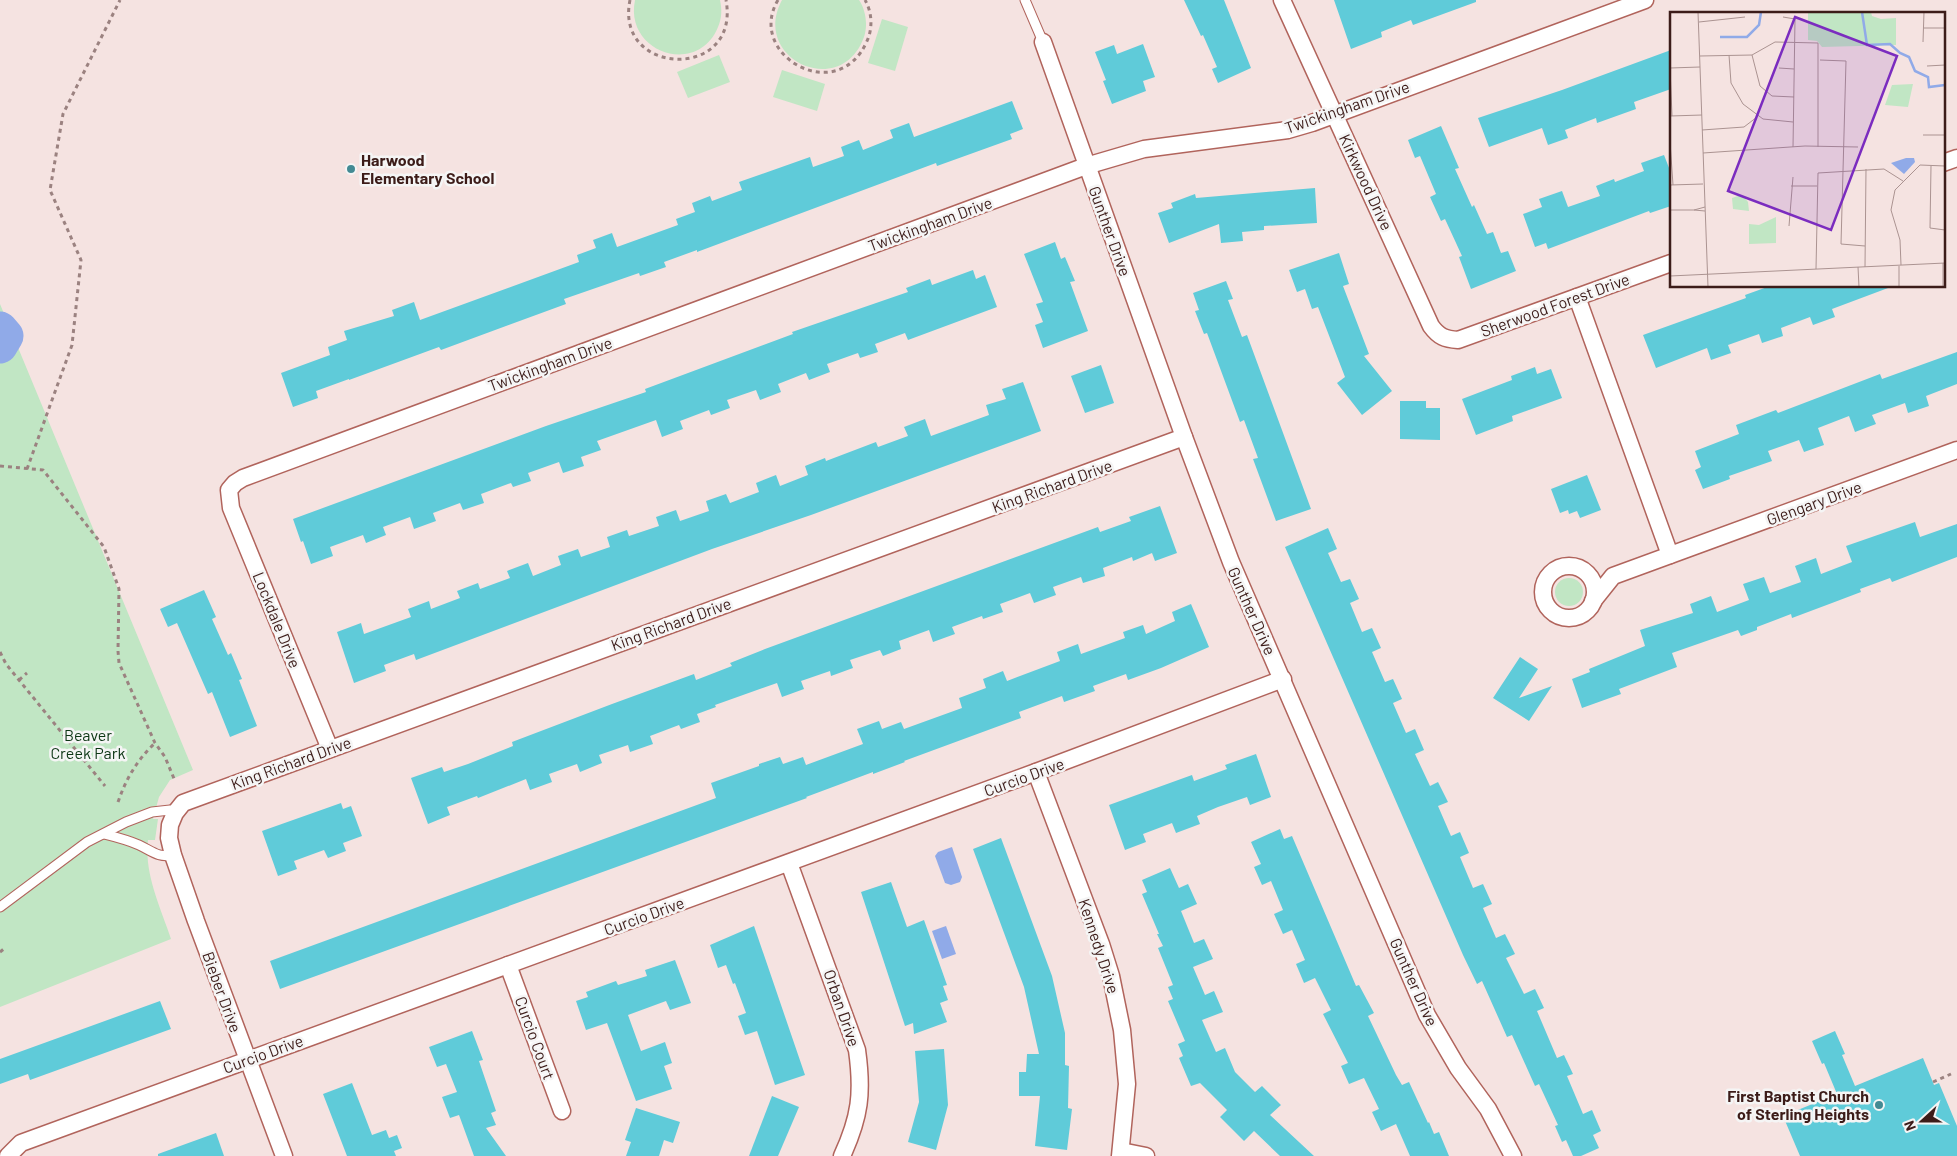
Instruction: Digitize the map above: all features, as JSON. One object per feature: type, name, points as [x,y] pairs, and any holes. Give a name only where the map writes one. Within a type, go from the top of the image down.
[{"type":"street","name":"Kirkwood Drive","points":[[1282,0],[1431,326],[1438,336]]},
{"type":"street","name":"Twickingham Drive","points":[[229,490],[243,478],[1086,166],[1144,150],[1288,130],[1312,123],[1645,0]]},
{"type":"street","name":"Gunther Drive","points":[[1043,42],[1184,438],[1231,562],[1428,1015],[1458,1068],[1488,1109],[1513,1156]]},
{"type":"street","points":[[1944,163],[1957,158]]},
{"type":"street","name":"Sherwood Forest Drive","points":[[1438,336],[1458,340],[1670,263]]},
{"type":"street","points":[[1577,297],[1670,555]]},
{"type":"street","name":"King Richard Drive","points":[[173,819],[184,804],[330,748],[1184,438]]},
{"type":"street","name":"Glengary Drive","points":[[1614,576],[1575,567],[1558,568],[1546,580],[1543,598],[1552,613],[1560,617],[1569,618],[1584,613],[1614,576],[1957,450]]},
{"type":"street","name":"Lockdale Drive","points":[[229,490],[231,508],[330,748]]},
{"type":"street","points":[[1583,570],[1593,583],[1595,592],[1593,601]]},
{"type":"street","name":"Curcio Drive","points":[[8,1156],[21,1143],[1036,772],[1282,679]]},
{"type":"street","name":"Kennedy Drive","points":[[1036,772],[1112,976],[1122,1030],[1127,1084],[1121,1154]]},
{"type":"street","name":"Bieber Drive","points":[[173,819],[170,838],[173,855],[284,1156]]},
{"type":"street","name":"Orban Drive","points":[[789,862],[857,1050],[861,1078],[860,1103],[851,1137],[842,1156]]},
{"type":"street","name":"Curcio Court","points":[[508,965],[562,1111]]},
{"type":"street","points":[[1121,1154],[1146,1156]]},
{"type":"lane","points":[[1025,0],[1043,42]]},
{"type":"lane","points":[[0,907],[87,842],[126,822],[152,812],[170,810],[173,819]]},
{"type":"lane","points":[[104,834],[140,845],[156,854],[164,856],[173,855]]},
{"type":"path","points":[[27,469],[72,345],[81,260],[50,190],[63,114],[120,0]]},
{"type":"path","points":[[630,0],[628,9],[631,26],[638,40],[656,55],[679,61],[694,58],[708,50],[719,39],[726,25],[728,9],[726,0]]},
{"type":"path","points":[[778,0],[775,5],[772,22],[774,39],[782,54],[794,64],[808,71],[824,73],[839,70],[853,62],[863,50],[870,35],[871,20],[865,0]]},
{"type":"path","points":[[0,466],[43,470],[104,547],[118,589],[118,650],[120,663],[155,743],[166,757],[175,781]]},
{"type":"path","points":[[0,652],[6,664],[105,786]]},
{"type":"path","points":[[19,680],[28,673]]},
{"type":"path","points":[[118,802],[123,786],[133,767],[155,743]]},
{"type":"path","points":[[0,952],[5,948]]},
{"type":"path","points":[[1933,1082],[1951,1074]]},
{"type":"green space","points":[[635,0],[720,0],[720,20],[718,27],[708,42],[695,51],[680,54],[665,52],[651,45],[641,34],[635,18]]},
{"type":"green space","points":[[782,0],[859,0],[865,13],[866,28],[864,37],[853,56],[837,67],[820,69],[802,65],[788,55],[778,40],[775,21]]},
{"type":"green space","points":[[882,19],[908,27],[895,71],[868,63]]},
{"type":"green space","points":[[719,55],[730,82],[688,98],[677,72]]},
{"type":"green space","points":[[782,70],[825,84],[817,111],[773,97]]},
{"type":"green space","name":"Beaver Creek Park","points":[[0,304],[193,770],[170,780],[159,797],[153,819],[158,819],[155,840],[148,840],[147,853],[151,878],[171,939],[0,1007]]},
{"type":"green space","points":[[1569,578],[1579,582],[1583,592],[1579,602],[1569,606],[1559,602],[1555,592],[1559,582]]},
{"type":"water","points":[[952,847],[962,877],[960,882],[951,885],[945,883],[935,856],[938,852]]},
{"type":"water","points":[[946,926],[956,954],[942,959],[932,931]]},
{"type":"building","points":[[1184,0],[1224,0],[1251,68],[1218,83],[1212,69],[1217,67],[1203,35],[1201,36]]},
{"type":"building","points":[[1334,0],[1476,0],[1476,2],[1413,25],[1411,20],[1381,32],[1382,37],[1351,49]]},
{"type":"building","points":[[1143,44],[1155,77],[1143,81],[1146,91],[1112,104],[1103,81],[1106,80],[1095,52],[1114,45],[1117,54]]},
{"type":"building","points":[[1670,50],[1670,89],[1634,102],[1636,109],[1597,123],[1596,118],[1565,130],[1568,138],[1548,145],[1542,128],[1489,147],[1478,118]]},
{"type":"building","points":[[1012,101],[1023,129],[1010,134],[1012,139],[937,166],[936,163],[697,252],[697,250],[664,262],[666,267],[640,276],[639,273],[564,299],[566,304],[441,350],[439,347],[316,391],[318,398],[293,407],[281,373],[330,355],[328,347],[347,340],[344,331],[394,316],[392,310],[414,302],[420,320],[579,262],[577,255],[596,248],[593,240],[612,233],[617,247],[678,225],[676,219],[695,212],[692,203],[710,196],[712,201],[742,190],[739,182],[810,157],[813,167],[844,156],[841,147],[859,140],[863,150],[893,138],[890,130],[909,123],[914,137]]},
{"type":"building","points":[[1441,126],[1459,168],[1455,169],[1472,207],[1474,205],[1487,234],[1493,232],[1501,253],[1508,251],[1516,271],[1471,289],[1459,257],[1462,256],[1445,219],[1441,221],[1430,197],[1436,194],[1420,156],[1415,158],[1408,140]]},
{"type":"building","points":[[1664,155],[1670,170],[1670,206],[1650,213],[1649,211],[1548,249],[1546,243],[1535,247],[1523,214],[1542,207],[1539,199],[1562,191],[1568,207],[1600,196],[1596,186],[1614,179],[1615,182],[1644,171],[1641,163]]},
{"type":"building","points":[[1315,188],[1317,223],[1264,226],[1264,230],[1242,232],[1243,241],[1221,243],[1219,224],[1169,243],[1158,213],[1173,208],[1171,203],[1195,194],[1196,198]]},
{"type":"building","points":[[1055,242],[1061,259],[1065,257],[1075,281],[1070,282],[1088,331],[1043,348],[1035,325],[1043,322],[1036,304],[1043,302],[1024,254]]},
{"type":"building","points":[[1339,253],[1349,284],[1343,286],[1369,354],[1364,356],[1392,391],[1362,415],[1337,383],[1345,377],[1318,307],[1312,309],[1305,289],[1297,292],[1289,270]]},
{"type":"building","points":[[973,270],[976,279],[985,275],[997,307],[908,340],[905,333],[875,344],[878,352],[860,358],[858,353],[827,364],[830,372],[809,380],[806,373],[778,384],[781,392],[760,400],[756,390],[727,400],[730,408],[711,415],[709,410],[680,421],[683,429],[662,437],[656,420],[597,441],[601,450],[581,457],[584,466],[563,473],[559,462],[528,473],[531,481],[513,487],[511,483],[481,494],[484,503],[463,510],[460,503],[433,513],[436,521],[414,529],[410,517],[383,527],[386,535],[366,543],[363,535],[330,547],[333,556],[311,564],[303,541],[301,542],[293,519],[546,426],[646,392],[645,389],[793,334],[792,332],[908,292],[906,288],[930,279],[932,285]]},
{"type":"building","points":[[1226,281],[1233,299],[1228,300],[1242,337],[1247,335],[1311,509],[1276,521],[1253,459],[1258,458],[1244,420],[1240,422],[1207,333],[1204,334],[1195,311],[1199,310],[1193,293]]},
{"type":"building","points":[[1764,288],[1888,288],[1832,309],[1835,317],[1813,325],[1810,317],[1781,328],[1783,336],[1762,343],[1759,334],[1728,345],[1731,353],[1711,360],[1707,348],[1656,368],[1643,335],[1746,298],[1745,295]]},
{"type":"building","points":[[1957,352],[1957,384],[1926,396],[1929,406],[1908,413],[1905,403],[1872,415],[1876,424],[1855,432],[1849,416],[1818,428],[1824,445],[1804,452],[1799,440],[1768,451],[1772,461],[1729,476],[1730,479],[1703,489],[1695,470],[1701,467],[1695,451],[1739,434],[1736,425],[1776,410],[1778,413],[1880,374],[1882,379]]},
{"type":"building","points":[[1101,365],[1114,403],[1085,413],[1071,376]]},
{"type":"building","points":[[1535,367],[1537,374],[1551,369],[1562,398],[1512,416],[1513,421],[1476,435],[1462,399],[1512,380],[1511,376]]},
{"type":"building","points":[[1023,382],[1041,431],[712,549],[416,660],[414,654],[384,665],[386,671],[354,683],[337,632],[361,623],[364,634],[411,617],[408,609],[429,601],[431,609],[460,598],[457,591],[478,583],[480,589],[510,578],[507,571],[528,563],[533,576],[561,565],[558,556],[578,549],[581,557],[610,547],[607,537],[627,530],[629,536],[659,526],[656,517],[676,510],[680,521],[709,511],[706,501],[726,494],[730,503],[759,492],[756,483],[776,475],[780,486],[808,475],[805,466],[825,458],[826,461],[876,442],[878,447],[908,436],[904,427],[925,419],[931,436],[989,415],[986,405],[1006,399],[1002,389]]},
{"type":"building","points":[[1400,401],[1426,401],[1426,408],[1440,408],[1440,440],[1400,439]]},
{"type":"building","points":[[1587,475],[1601,510],[1580,518],[1577,511],[1569,514],[1568,510],[1560,513],[1551,489]]},
{"type":"building","points":[[1160,506],[1177,553],[1155,561],[1152,553],[1133,561],[1132,557],[1103,568],[1105,576],[1083,583],[1081,577],[1053,587],[1056,595],[1034,603],[1030,593],[1000,604],[1003,612],[983,619],[982,616],[952,627],[955,634],[933,642],[929,630],[899,641],[901,649],[883,656],[880,650],[850,660],[853,668],[831,676],[830,671],[801,681],[804,689],[782,697],[777,683],[715,705],[716,707],[697,714],[700,722],[681,729],[679,725],[650,736],[653,744],[630,752],[628,745],[599,755],[602,763],[580,772],[577,764],[549,774],[552,782],[530,790],[526,779],[478,798],[477,796],[447,807],[450,815],[428,824],[411,778],[442,767],[444,772],[468,764],[513,746],[512,742],[612,704],[694,674],[696,680],[732,666],[730,663],[765,649],[1098,527],[1100,532],[1131,521],[1129,517]]},
{"type":"building","points":[[1915,522],[1920,537],[1957,524],[1957,557],[1892,582],[1890,578],[1860,589],[1861,592],[1792,618],[1791,614],[1757,627],[1757,630],[1741,636],[1738,630],[1672,653],[1677,667],[1619,689],[1621,694],[1582,708],[1572,679],[1590,672],[1589,669],[1645,646],[1640,630],[1693,613],[1690,604],[1711,596],[1717,612],[1749,600],[1743,584],[1764,577],[1770,593],[1801,582],[1795,566],[1816,558],[1821,574],[1852,562],[1846,546]]},
{"type":"building","points":[[1328,528],[1337,549],[1328,553],[1341,582],[1350,579],[1359,599],[1350,603],[1362,632],[1372,628],[1381,648],[1372,652],[1385,682],[1393,679],[1402,699],[1393,703],[1406,733],[1415,729],[1424,750],[1415,754],[1430,786],[1438,782],[1448,802],[1438,806],[1451,836],[1460,832],[1469,853],[1460,857],[1473,888],[1483,884],[1492,904],[1483,908],[1496,938],[1505,934],[1515,954],[1506,958],[1524,994],[1535,989],[1544,1008],[1537,1011],[1557,1058],[1564,1055],[1573,1074],[1567,1076],[1583,1114],[1592,1110],[1601,1131],[1593,1135],[1599,1148],[1581,1156],[1573,1156],[1566,1140],[1562,1142],[1555,1126],[1558,1125],[1539,1084],[1535,1086],[1512,1035],[1507,1037],[1482,981],[1477,984],[1285,547]]},
{"type":"building","points":[[204,590],[216,617],[212,619],[228,655],[231,653],[242,679],[239,680],[257,726],[230,737],[212,692],[208,694],[177,623],[168,627],[160,609]]},
{"type":"building","points":[[1191,604],[1209,647],[1161,668],[1128,680],[1126,674],[1093,686],[1095,691],[1064,702],[1062,696],[1019,712],[1021,718],[873,774],[873,772],[807,798],[280,989],[270,961],[716,798],[711,783],[759,766],[759,764],[780,757],[783,764],[803,757],[806,765],[863,744],[857,729],[879,721],[882,729],[901,722],[904,729],[962,708],[959,698],[986,688],[983,679],[1003,671],[1007,681],[1060,661],[1057,652],[1078,644],[1081,654],[1125,638],[1123,632],[1143,625],[1146,634],[1175,621],[1172,612]]},
{"type":"building","points":[[1520,657],[1538,669],[1519,698],[1552,686],[1529,721],[1493,698]]},
{"type":"building","points":[[1256,754],[1271,797],[1250,805],[1247,797],[1218,807],[1197,816],[1200,824],[1176,833],[1172,823],[1143,834],[1146,842],[1125,850],[1109,805],[1192,775],[1194,781],[1227,769],[1225,765]]},
{"type":"building","points":[[341,803],[343,809],[351,806],[362,836],[343,843],[346,851],[328,858],[324,850],[294,861],[297,869],[278,876],[262,831]]},
{"type":"building","points":[[1280,829],[1284,839],[1292,836],[1356,986],[1359,985],[1374,1013],[1368,1016],[1396,1075],[1402,1085],[1409,1082],[1428,1123],[1434,1134],[1439,1132],[1449,1156],[1410,1156],[1396,1124],[1381,1131],[1372,1112],[1379,1109],[1364,1078],[1349,1084],[1341,1066],[1348,1063],[1323,1014],[1331,1010],[1315,978],[1304,983],[1296,964],[1305,960],[1292,930],[1283,934],[1274,914],[1283,910],[1271,881],[1262,885],[1254,867],[1261,864],[1251,842]]},
{"type":"building","points":[[1001,838],[1052,976],[1065,1033],[1065,1065],[1069,1066],[1068,1108],[1072,1109],[1067,1150],[1035,1146],[1040,1096],[1019,1096],[1019,1072],[1026,1072],[1027,1054],[1039,1054],[1024,987],[973,849]]},
{"type":"building","points":[[1170,868],[1179,888],[1188,884],[1197,904],[1181,911],[1194,943],[1204,939],[1213,959],[1193,967],[1205,995],[1214,991],[1223,1012],[1202,1020],[1216,1052],[1225,1048],[1235,1072],[1255,1092],[1262,1086],[1281,1105],[1270,1115],[1314,1156],[1280,1156],[1254,1131],[1244,1141],[1220,1117],[1227,1110],[1200,1083],[1191,1086],[1179,1058],[1183,1056],[1178,1044],[1185,1041],[1168,1001],[1173,999],[1168,987],[1173,985],[1158,948],[1163,946],[1157,934],[1159,934],[1142,894],[1147,892],[1142,880]]},
{"type":"building","points":[[891,882],[907,927],[924,920],[947,985],[943,986],[948,1000],[940,1003],[947,1022],[914,1034],[913,1023],[905,1026],[861,892]]},
{"type":"building","points":[[754,926],[805,1075],[775,1085],[757,1031],[745,1035],[738,1016],[746,1013],[735,983],[733,984],[726,965],[718,968],[710,945]]},
{"type":"building","points":[[675,960],[691,1003],[670,1010],[666,1001],[628,1015],[641,1051],[665,1042],[672,1063],[664,1066],[672,1089],[636,1101],[607,1023],[586,1030],[576,1001],[588,997],[586,992],[616,981],[618,985],[647,976],[645,970]]},
{"type":"building","points":[[160,1001],[171,1029],[30,1080],[28,1074],[0,1084],[0,1059]]},
{"type":"building","points":[[472,1031],[483,1060],[479,1061],[496,1111],[491,1113],[496,1125],[486,1128],[506,1156],[474,1156],[459,1115],[450,1118],[442,1097],[457,1092],[446,1064],[437,1067],[429,1047]]},
{"type":"building","name":"First Baptist Church of Sterling Heights","points":[[1835,1031],[1845,1054],[1842,1055],[1855,1086],[1923,1058],[1934,1085],[1939,1083],[1957,1126],[1957,1156],[1800,1156],[1783,1116],[1837,1094],[1812,1041]]},
{"type":"building","points":[[944,1049],[948,1105],[936,1150],[908,1142],[919,1102],[915,1051]]},
{"type":"building","points":[[352,1083],[372,1135],[386,1130],[389,1138],[397,1135],[402,1148],[394,1151],[396,1156],[347,1156],[323,1094]]},
{"type":"building","points":[[772,1096],[799,1107],[778,1156],[749,1156]]},
{"type":"building","points":[[636,1108],[680,1122],[673,1143],[664,1140],[659,1156],[626,1156],[631,1142],[625,1140]]},
{"type":"building","points":[[216,1133],[224,1156],[158,1156],[158,1154]]},
{"type":"waterway","points":[[0,329],[6,336],[0,346]]},
{"type":"place","name":"Harwood Elementary School","points":[[351,169]]},
{"type":"place","name":"First Baptist Church of Sterling Heights","points":[[1879,1105]]}]
